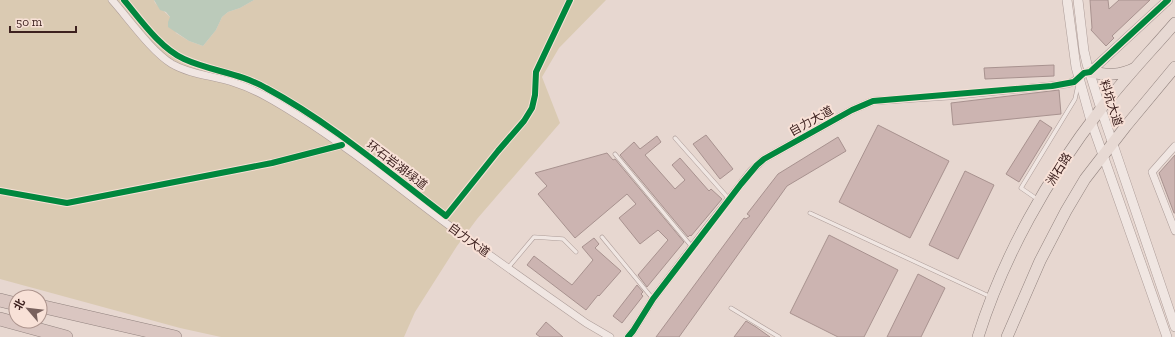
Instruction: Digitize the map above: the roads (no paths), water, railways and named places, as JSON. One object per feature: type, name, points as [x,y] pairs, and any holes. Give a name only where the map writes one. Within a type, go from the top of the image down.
[{"type":"highway","points":[[48,308],[175,337]]},
{"type":"highway","points":[[48,312],[137,337]]},
{"type":"highway","points":[[0,319],[66,337]]},
{"type":"highway","points":[[0,323],[45,337]]},
{"type":"main road","name":"洲石路","points":[[978,337],[1005,266],[1059,168],[1101,109],[1175,23]]},
{"type":"main road","points":[[1090,72],[1114,75],[1124,73],[1137,66]]},
{"type":"main road","points":[[1007,337],[1032,278],[1066,211],[1085,179],[1103,154],[1175,67]]},
{"type":"street","name":"自力大道","points":[[112,0],[148,41],[165,59],[172,64],[184,69],[249,88],[296,115],[353,153],[508,268],[586,323],[610,337]]},
{"type":"street","name":"料坑大道","points":[[1067,0],[1074,54],[1079,78],[1103,154],[1167,337]]},
{"type":"street","name":"料坑大道","points":[[1078,0],[1084,51],[1090,72],[1101,109],[1175,327]]},
{"type":"street","points":[[1090,72],[1168,0]]},
{"type":"street","name":"自力大道","points":[[628,337],[692,247],[751,171],[764,159],[867,103],[881,100],[949,96],[1052,86],[1074,82],[1084,73],[1090,72]]},
{"type":"street","points":[[1175,146],[1152,172],[1175,231]]},
{"type":"lane","points":[[1040,201],[1021,188],[1075,99],[1079,78]]},
{"type":"lane","points":[[675,138],[729,199]]},
{"type":"lane","points":[[615,154],[692,247]]},
{"type":"lane","points":[[810,213],[992,297]]},
{"type":"lane","points":[[508,268],[534,237],[563,239],[576,252]]},
{"type":"lane","points":[[602,237],[653,300]]},
{"type":"lane","points":[[731,308],[779,337]]}]
